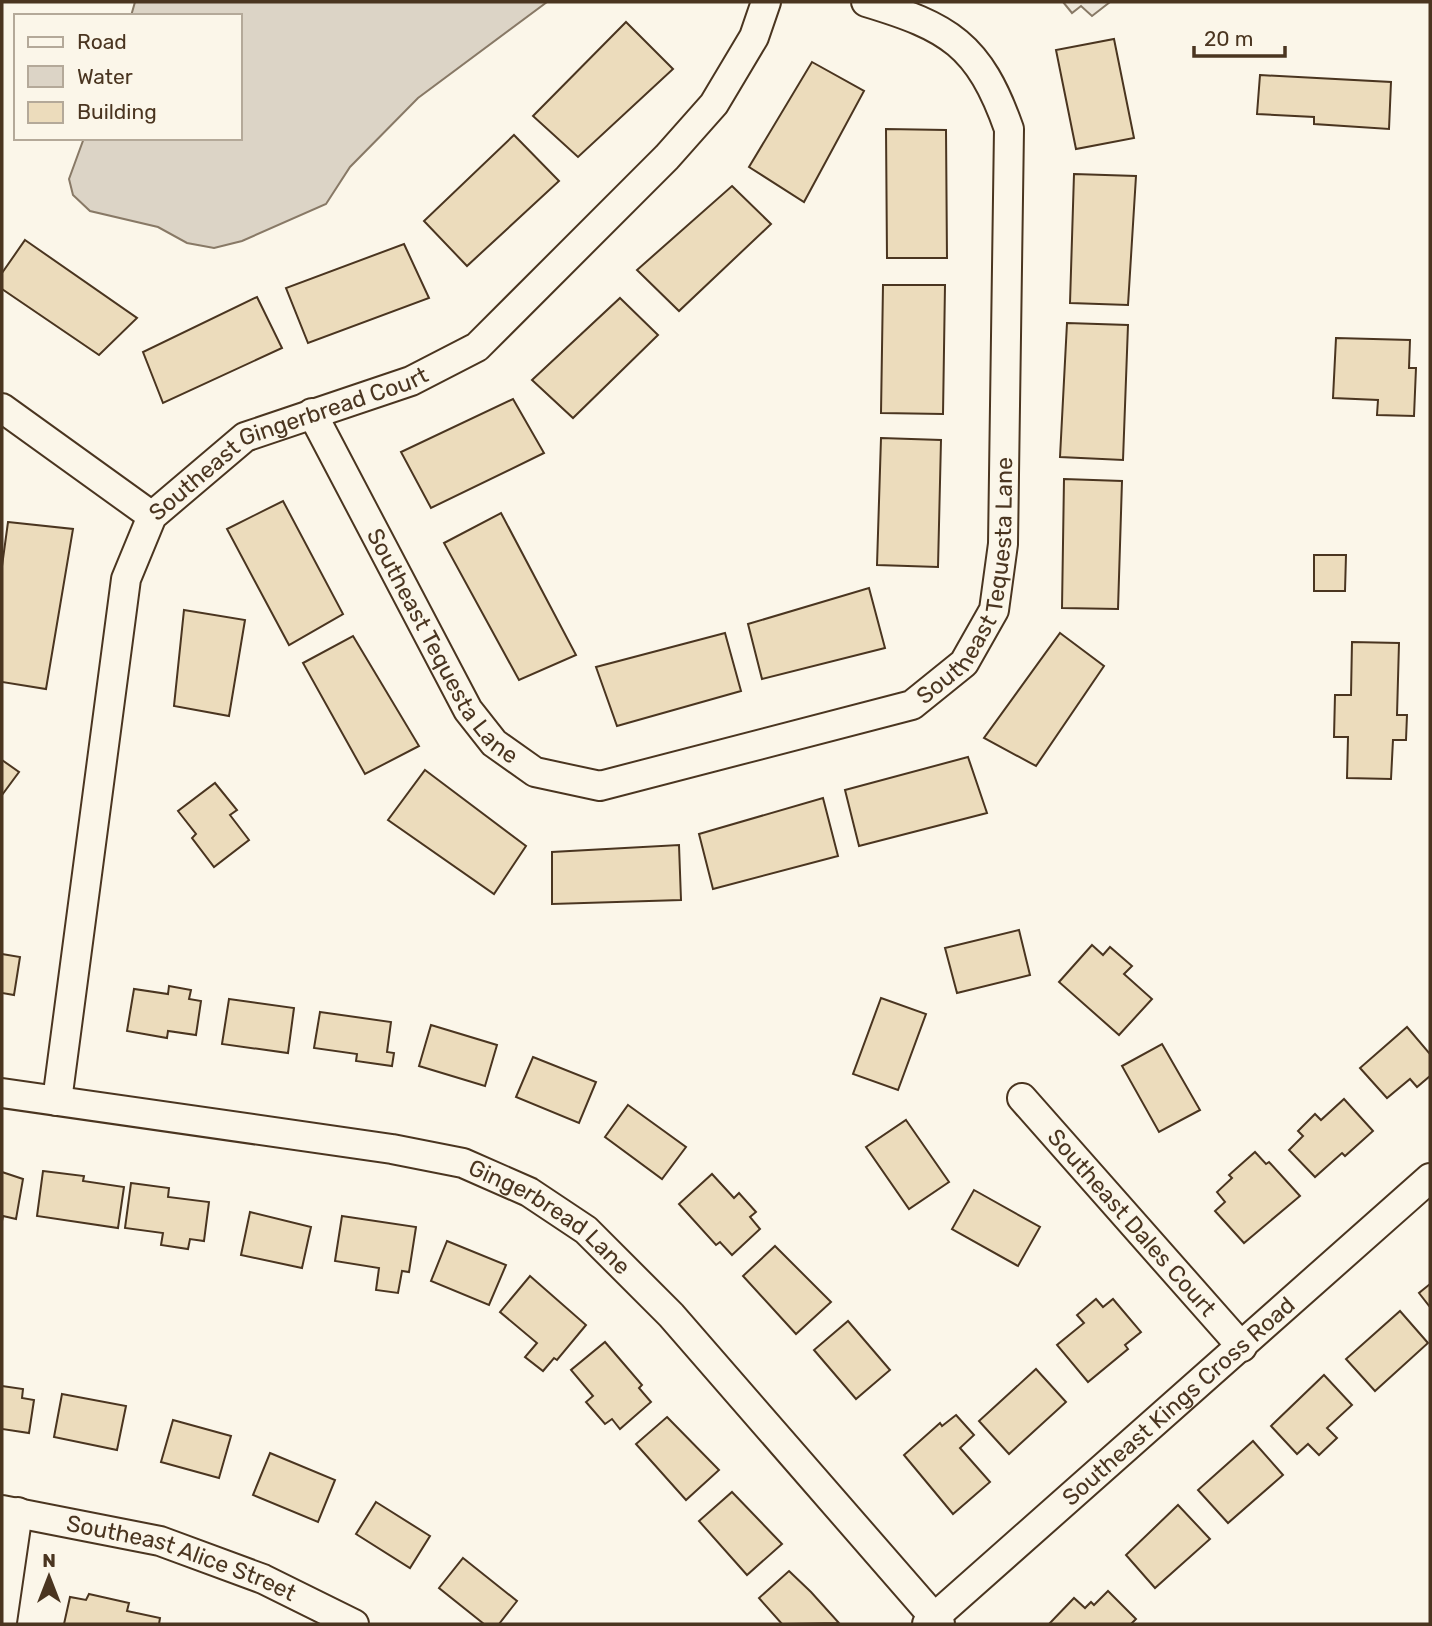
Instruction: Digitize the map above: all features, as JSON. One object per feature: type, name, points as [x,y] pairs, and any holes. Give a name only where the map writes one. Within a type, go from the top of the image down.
[{"type":"street","name":"Southeast Gingerbread Court","points":[[57,1101],[125,579],[152,516],[244,437],[411,381],[477,347],[667,158],[714,104],[754,37],[766,2]]},
{"type":"street","name":"Southeast Tequesta Lane","points":[[312,413],[468,710],[494,743],[535,772],[600,786],[912,705],[964,663],[994,610],[1003,544],[1009,129],[995,88],[972,55],[923,19],[866,2]]},
{"type":"street","points":[[2,408],[152,516]]},
{"type":"street","name":"Gingerbread Lane","points":[[2,1093],[392,1149],[463,1163],[529,1192],[586,1230],[671,1315],[934,1622]]},
{"type":"street","name":"Southeast Dales Court","points":[[1022,1098],[1242,1347]]},
{"type":"street","name":"Southeast Kings Cross Road","points":[[934,1622],[1430,1178]]},
{"type":"street","points":[[2,1622],[10,1511]]},
{"type":"street","name":"Southeast Alice Street","points":[[10,1511],[160,1541],[264,1579],[354,1624]]},
{"type":"shaded area","points":[[1063,2],[1110,2],[1092,16],[1081,6],[1072,13]]},
{"type":"water","points":[[135,2],[547,2],[418,98],[350,167],[326,204],[242,241],[214,248],[187,243],[158,227],[90,211],[73,195],[69,179],[83,140],[242,140],[242,14],[132,14]]},
{"type":"building","points":[[626,22],[673,69],[578,157],[533,116]]},
{"type":"building","points":[[1114,39],[1134,138],[1076,149],[1056,50]]},
{"type":"building","points":[[812,62],[864,91],[804,202],[749,167]]},
{"type":"building","points":[[1260,75],[1391,82],[1389,129],[1314,124],[1314,117],[1257,114]]},
{"type":"building","points":[[886,129],[946,130],[947,258],[887,258]]},
{"type":"building","points":[[514,135],[559,181],[467,266],[424,221]]},
{"type":"building","points":[[1074,174],[1136,176],[1128,305],[1070,303]]},
{"type":"building","points":[[732,186],[771,224],[679,311],[637,270]]},
{"type":"building","points":[[25,240],[137,318],[99,355],[2,289],[2,273]]},
{"type":"building","points":[[404,244],[429,298],[308,343],[286,288]]},
{"type":"building","points":[[883,285],[945,285],[943,414],[881,413]]},
{"type":"building","points":[[257,297],[282,348],[163,403],[143,352]]},
{"type":"building","points":[[620,298],[658,335],[573,418],[532,380]]},
{"type":"building","points":[[1067,323],[1128,325],[1123,460],[1060,457]]},
{"type":"building","points":[[1336,338],[1410,340],[1409,368],[1416,368],[1414,416],[1377,415],[1378,400],[1333,398]]},
{"type":"building","points":[[513,399],[544,453],[431,508],[401,452]]},
{"type":"building","points":[[881,438],[941,440],[938,567],[877,565]]},
{"type":"building","points":[[1064,479],[1122,481],[1118,609],[1062,608]]},
{"type":"building","points":[[283,501],[343,614],[289,645],[227,529]]},
{"type":"building","points":[[501,513],[576,655],[519,680],[444,543]]},
{"type":"building","points":[[8,522],[73,529],[46,689],[2,682],[2,566]]},
{"type":"building","points":[[1314,555],[1346,555],[1345,591],[1314,591]]},
{"type":"building","points":[[869,588],[885,648],[762,679],[748,624]]},
{"type":"building","points":[[184,610],[245,620],[229,716],[174,706]]},
{"type":"building","points":[[725,633],[741,691],[617,726],[596,667]]},
{"type":"building","points":[[1060,633],[1104,666],[1036,766],[984,738]]},
{"type":"building","points":[[353,636],[419,746],[365,774],[303,663]]},
{"type":"building","points":[[1352,642],[1399,643],[1397,715],[1407,715],[1406,740],[1393,740],[1391,779],[1347,778],[1348,737],[1334,737],[1335,695],[1351,695]]},
{"type":"building","points":[[968,757],[987,813],[859,846],[845,790]]},
{"type":"building","points":[[2,760],[19,772],[2,795]]},
{"type":"building","points":[[425,770],[526,846],[494,894],[388,820]]},
{"type":"building","points":[[215,783],[237,810],[230,815],[249,840],[214,867],[192,838],[196,834],[178,811]]},
{"type":"building","points":[[823,798],[838,856],[713,889],[699,834]]},
{"type":"building","points":[[679,845],[681,900],[552,904],[552,852]]},
{"type":"building","points":[[1019,930],[1030,975],[957,993],[945,948]]},
{"type":"building","points":[[1092,945],[1103,955],[1110,947],[1132,966],[1124,974],[1152,999],[1119,1035],[1059,982]]},
{"type":"building","points":[[2,954],[20,957],[14,995],[2,993]]},
{"type":"building","points":[[169,986],[191,990],[189,999],[201,1001],[196,1035],[168,1031],[167,1038],[127,1031],[134,989],[168,994]]},
{"type":"building","points":[[881,998],[926,1014],[898,1090],[853,1074]]},
{"type":"building","points":[[229,999],[294,1008],[288,1053],[222,1044]]},
{"type":"building","points":[[320,1012],[391,1022],[387,1052],[394,1053],[392,1066],[356,1061],[357,1054],[314,1048]]},
{"type":"building","points":[[431,1025],[497,1045],[485,1086],[419,1066]]},
{"type":"building","points":[[1407,1027],[1430,1054],[1430,1076],[1417,1087],[1410,1079],[1387,1098],[1360,1068]]},
{"type":"building","points":[[1162,1044],[1200,1110],[1159,1132],[1122,1066]]},
{"type":"building","points":[[533,1057],[596,1082],[579,1123],[516,1097]]},
{"type":"building","points":[[1344,1099],[1373,1131],[1345,1156],[1342,1153],[1315,1177],[1289,1150],[1303,1136],[1298,1131],[1315,1114],[1321,1120]]},
{"type":"building","points":[[628,1105],[686,1147],[662,1179],[605,1137]]},
{"type":"building","points":[[906,1120],[949,1182],[909,1209],[866,1147]]},
{"type":"building","points":[[1255,1152],[1266,1164],[1269,1162],[1300,1196],[1244,1243],[1215,1211],[1225,1202],[1217,1192],[1232,1178],[1229,1175]]},
{"type":"building","points":[[43,1171],[84,1176],[83,1181],[124,1187],[118,1228],[37,1216]]},
{"type":"building","points":[[2,1172],[23,1179],[16,1219],[3,1216],[2,1221]]},
{"type":"building","points":[[712,1174],[734,1198],[739,1193],[756,1212],[750,1217],[760,1229],[732,1255],[720,1242],[716,1245],[679,1204]]},
{"type":"building","points":[[131,1183],[169,1188],[168,1197],[209,1202],[204,1241],[190,1239],[188,1249],[161,1245],[163,1233],[125,1228]]},
{"type":"building","points":[[974,1190],[1040,1227],[1018,1266],[952,1229]]},
{"type":"building","points":[[250,1212],[311,1227],[302,1268],[241,1255]]},
{"type":"building","points":[[342,1216],[416,1227],[409,1272],[402,1271],[398,1293],[376,1290],[379,1268],[335,1261]]},
{"type":"building","points":[[447,1241],[506,1265],[489,1305],[431,1281]]},
{"type":"building","points":[[775,1246],[831,1302],[796,1334],[743,1276]]},
{"type":"building","points":[[530,1276],[586,1325],[557,1360],[554,1358],[543,1371],[525,1357],[537,1343],[500,1312]]},
{"type":"building","points":[[1430,1284],[1430,1307],[1419,1293]]},
{"type":"building","points":[[1096,1299],[1103,1307],[1113,1299],[1141,1332],[1125,1345],[1128,1349],[1088,1382],[1057,1345],[1084,1323],[1077,1315]]},
{"type":"building","points":[[1400,1311],[1428,1343],[1375,1391],[1346,1359]]},
{"type":"building","points":[[848,1321],[890,1370],[856,1399],[814,1350]]},
{"type":"building","points":[[605,1342],[642,1385],[639,1388],[651,1402],[620,1429],[612,1419],[605,1424],[586,1402],[593,1396],[571,1370]]},
{"type":"building","points":[[1036,1369],[1066,1402],[1009,1454],[979,1421]]},
{"type":"building","points":[[1324,1375],[1352,1405],[1327,1428],[1337,1438],[1319,1455],[1308,1444],[1297,1454],[1271,1426]]},
{"type":"building","points":[[2,1386],[23,1389],[22,1398],[34,1400],[29,1433],[2,1429]]},
{"type":"building","points":[[62,1394],[126,1406],[117,1450],[54,1437]]},
{"type":"building","points":[[956,1415],[974,1435],[960,1448],[990,1482],[953,1514],[904,1455],[940,1423],[942,1426]]},
{"type":"building","points":[[667,1417],[719,1470],[686,1500],[636,1444]]},
{"type":"building","points":[[173,1420],[231,1436],[219,1478],[161,1462]]},
{"type":"building","points":[[1253,1441],[1283,1475],[1228,1523],[1198,1490]]},
{"type":"building","points":[[270,1453],[335,1480],[318,1522],[253,1495]]},
{"type":"building","points":[[732,1492],[782,1544],[747,1575],[699,1521]]},
{"type":"building","points":[[376,1502],[430,1536],[410,1568],[356,1534]]},
{"type":"building","points":[[1178,1505],[1210,1539],[1155,1588],[1126,1555]]},
{"type":"building","points":[[463,1558],[517,1601],[499,1624],[484,1624],[439,1588]]},
{"type":"building","points":[[789,1571],[839,1623],[782,1624],[759,1598]]},
{"type":"building","points":[[1108,1591],[1136,1619],[1131,1624],[1049,1624],[1074,1598],[1085,1608],[1091,1602],[1094,1605]]},
{"type":"building","points":[[89,1594],[129,1603],[127,1611],[160,1618],[159,1624],[64,1624],[70,1597],[86,1600]]}]
